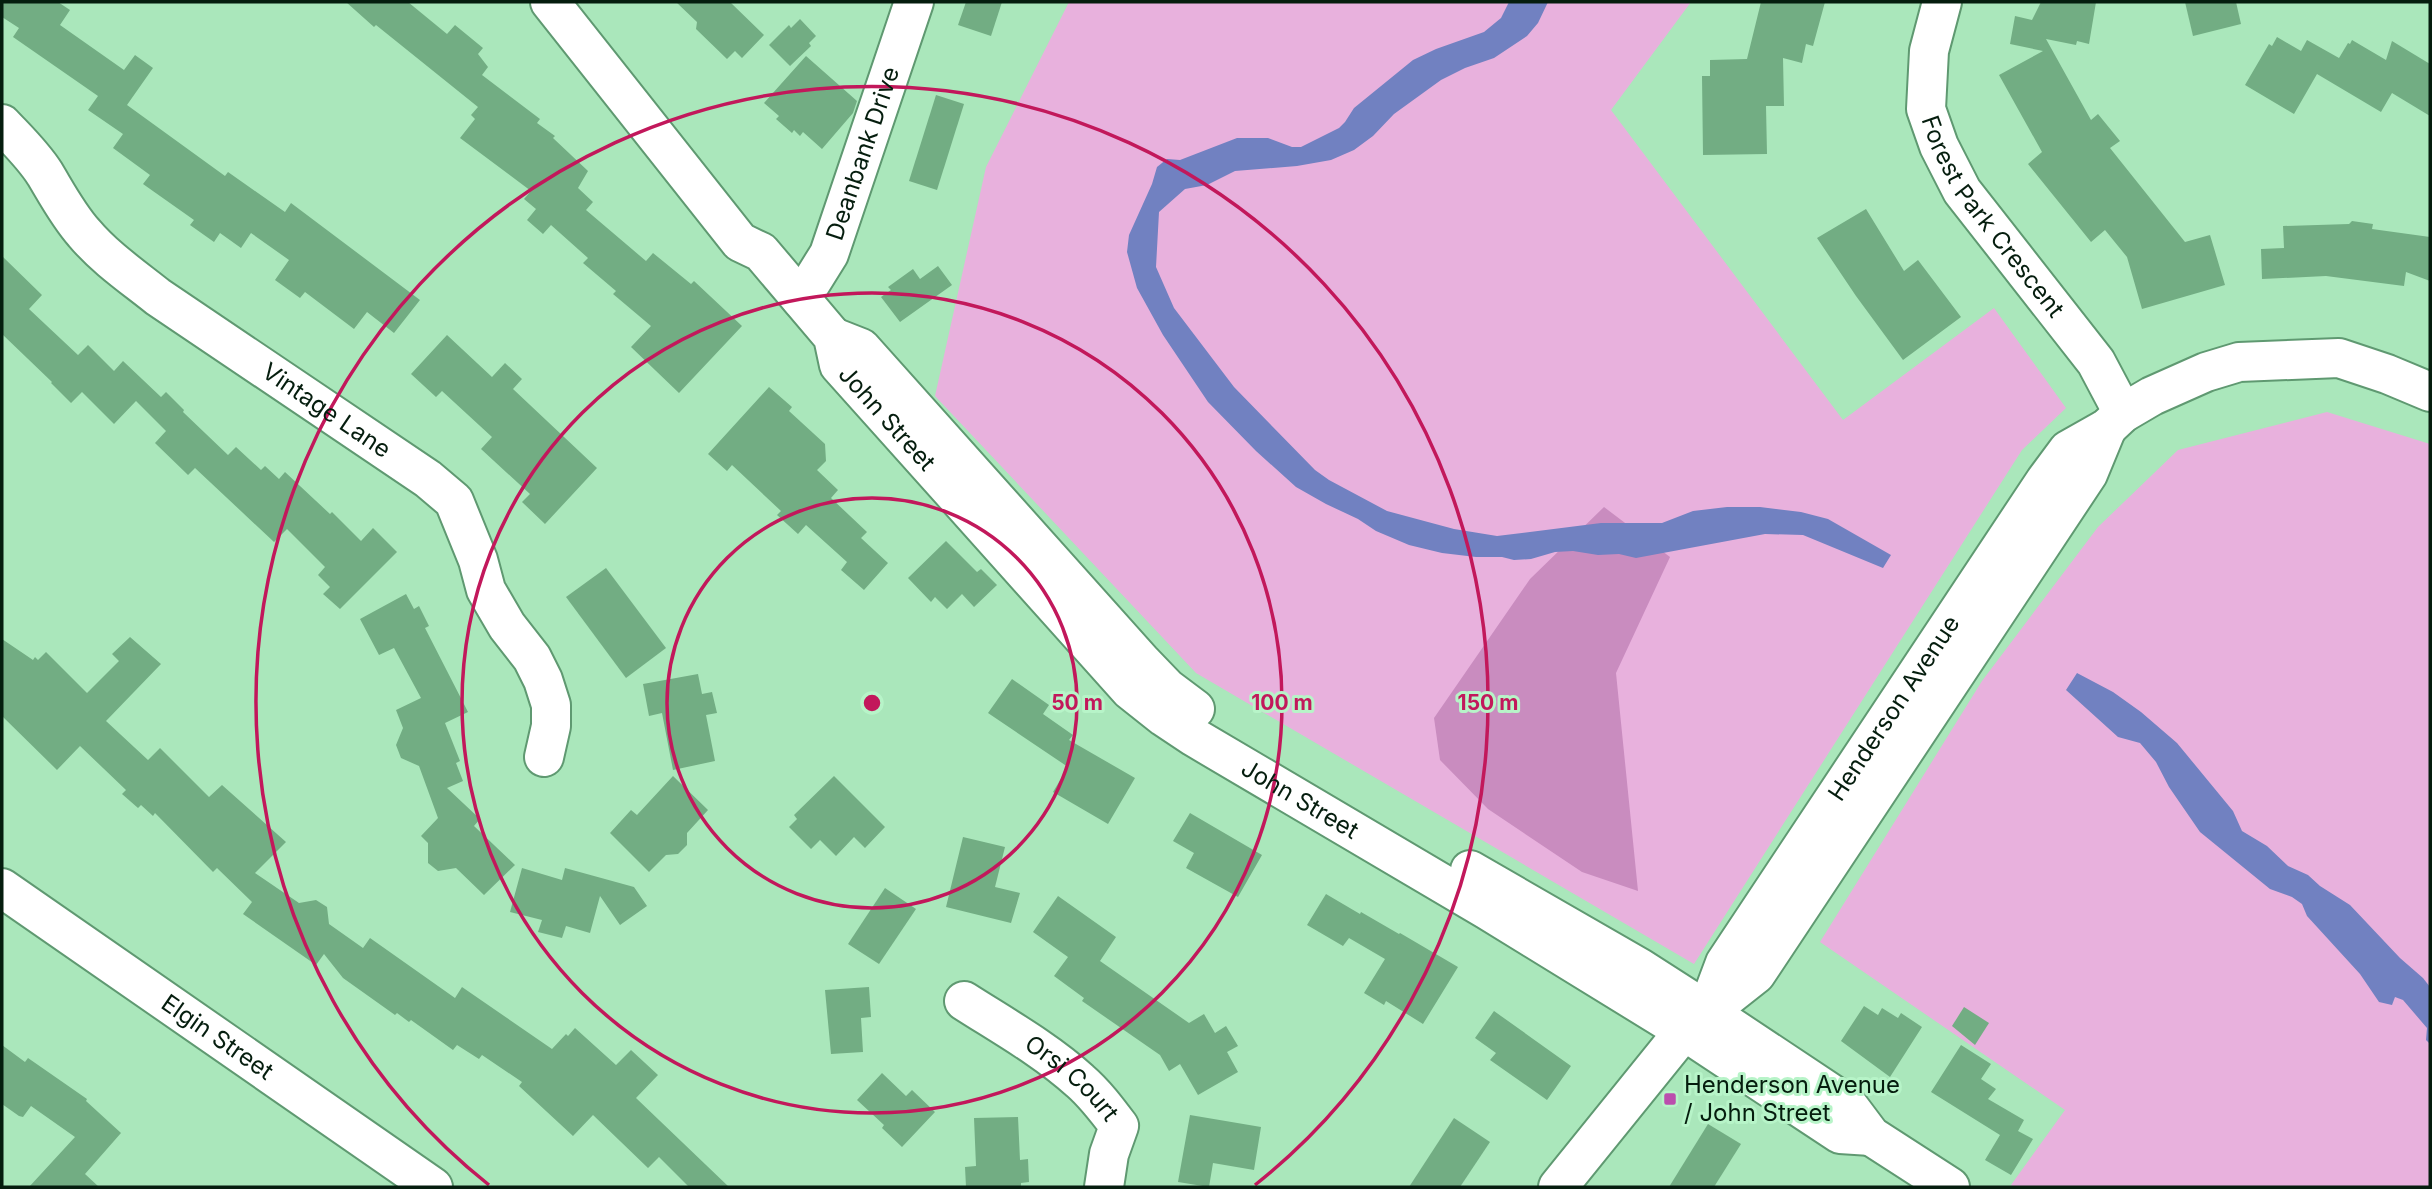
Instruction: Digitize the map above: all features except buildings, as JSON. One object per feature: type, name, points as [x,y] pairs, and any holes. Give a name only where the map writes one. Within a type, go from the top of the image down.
[{"type":"street","name":"John Street","points":[[559,2],[740,242],[761,252],[832,337],[839,365],[1130,690],[1164,717],[1487,910],[1847,1104],[1871,1136],[1950,1187]]},
{"type":"street","name":"Deanbank Drive","points":[[801,299],[830,254],[914,2]]},
{"type":"street","name":"Forest Park Crescent","points":[[1942,2],[1929,51],[1926,109],[1939,146],[1962,191],[2096,362],[2115,421]]},
{"type":"street","name":"Vintage Lane","points":[[2,124],[31,155],[85,234],[121,268],[158,297],[428,480],[454,501],[478,560],[486,590],[507,626],[532,658],[543,681],[551,705],[551,726],[544,757]]},
{"type":"street","name":"Henderson Avenue","points":[[1558,1187],[1695,1021],[1725,963],[2068,450],[2152,396],[2206,372],[2239,362],[2339,359],[2387,374],[2430,392]]},
{"type":"street","name":"Elgin Street","points":[[2,888],[433,1187]]},
{"type":"street","name":"Orsi Court","points":[[964,1001],[1079,1079],[1119,1126],[1109,1154],[1104,1187]]},
{"type":"shaded area","points":[[1069,2],[1691,2],[1611,110],[1843,420],[1994,308],[2066,408],[2022,450],[1694,964],[1196,673],[935,396],[986,167]]},
{"type":"shaded area","points":[[2327,412],[2430,444],[2430,1187],[2014,1187],[2011,1185],[2065,1110],[1820,942],[1982,681],[2098,527],[2178,450]]},
{"type":"shaded area","points":[[1604,507],[1670,557],[1616,673],[1638,891],[1582,872],[1488,809],[1440,760],[1434,718],[1530,579]]},
{"type":"water","points":[[1509,2],[1548,2],[1538,23],[1527,36],[1494,58],[1441,80],[1394,114],[1373,136],[1354,150],[1331,160],[1297,166],[1235,171],[1207,185],[1185,189],[1159,212],[1156,267],[1174,308],[1234,387],[1315,470],[1387,511],[1454,529],[1497,536],[1601,523],[1662,523],[1693,511],[1760,507],[1801,512],[1828,519],[1891,555],[1883,568],[1803,535],[1765,534],[1636,558],[1573,551],[1514,560],[1442,553],[1409,545],[1376,531],[1296,487],[1208,402],[1163,335],[1137,288],[1127,252],[1129,235],[1157,167],[1167,159],[1180,160],[1237,138],[1268,138],[1292,147],[1301,147],[1339,128],[1354,108],[1413,60],[1484,32],[1501,18]]},
{"type":"water","points":[[2077,673],[2113,692],[2177,743],[2233,811],[2242,831],[2267,846],[2288,866],[2308,875],[2350,905],[2400,958],[2423,978],[2430,987],[2430,1044],[2426,1040],[2427,1028],[2403,1000],[2395,997],[2392,1005],[2379,1002],[2360,974],[2307,916],[2302,904],[2270,889],[2200,832],[2169,787],[2156,762],[2140,743],[2118,737],[2066,690]]},
{"type":"place","name":"Henderson Avenue / John Street","points":[[1670,1099]]}]
